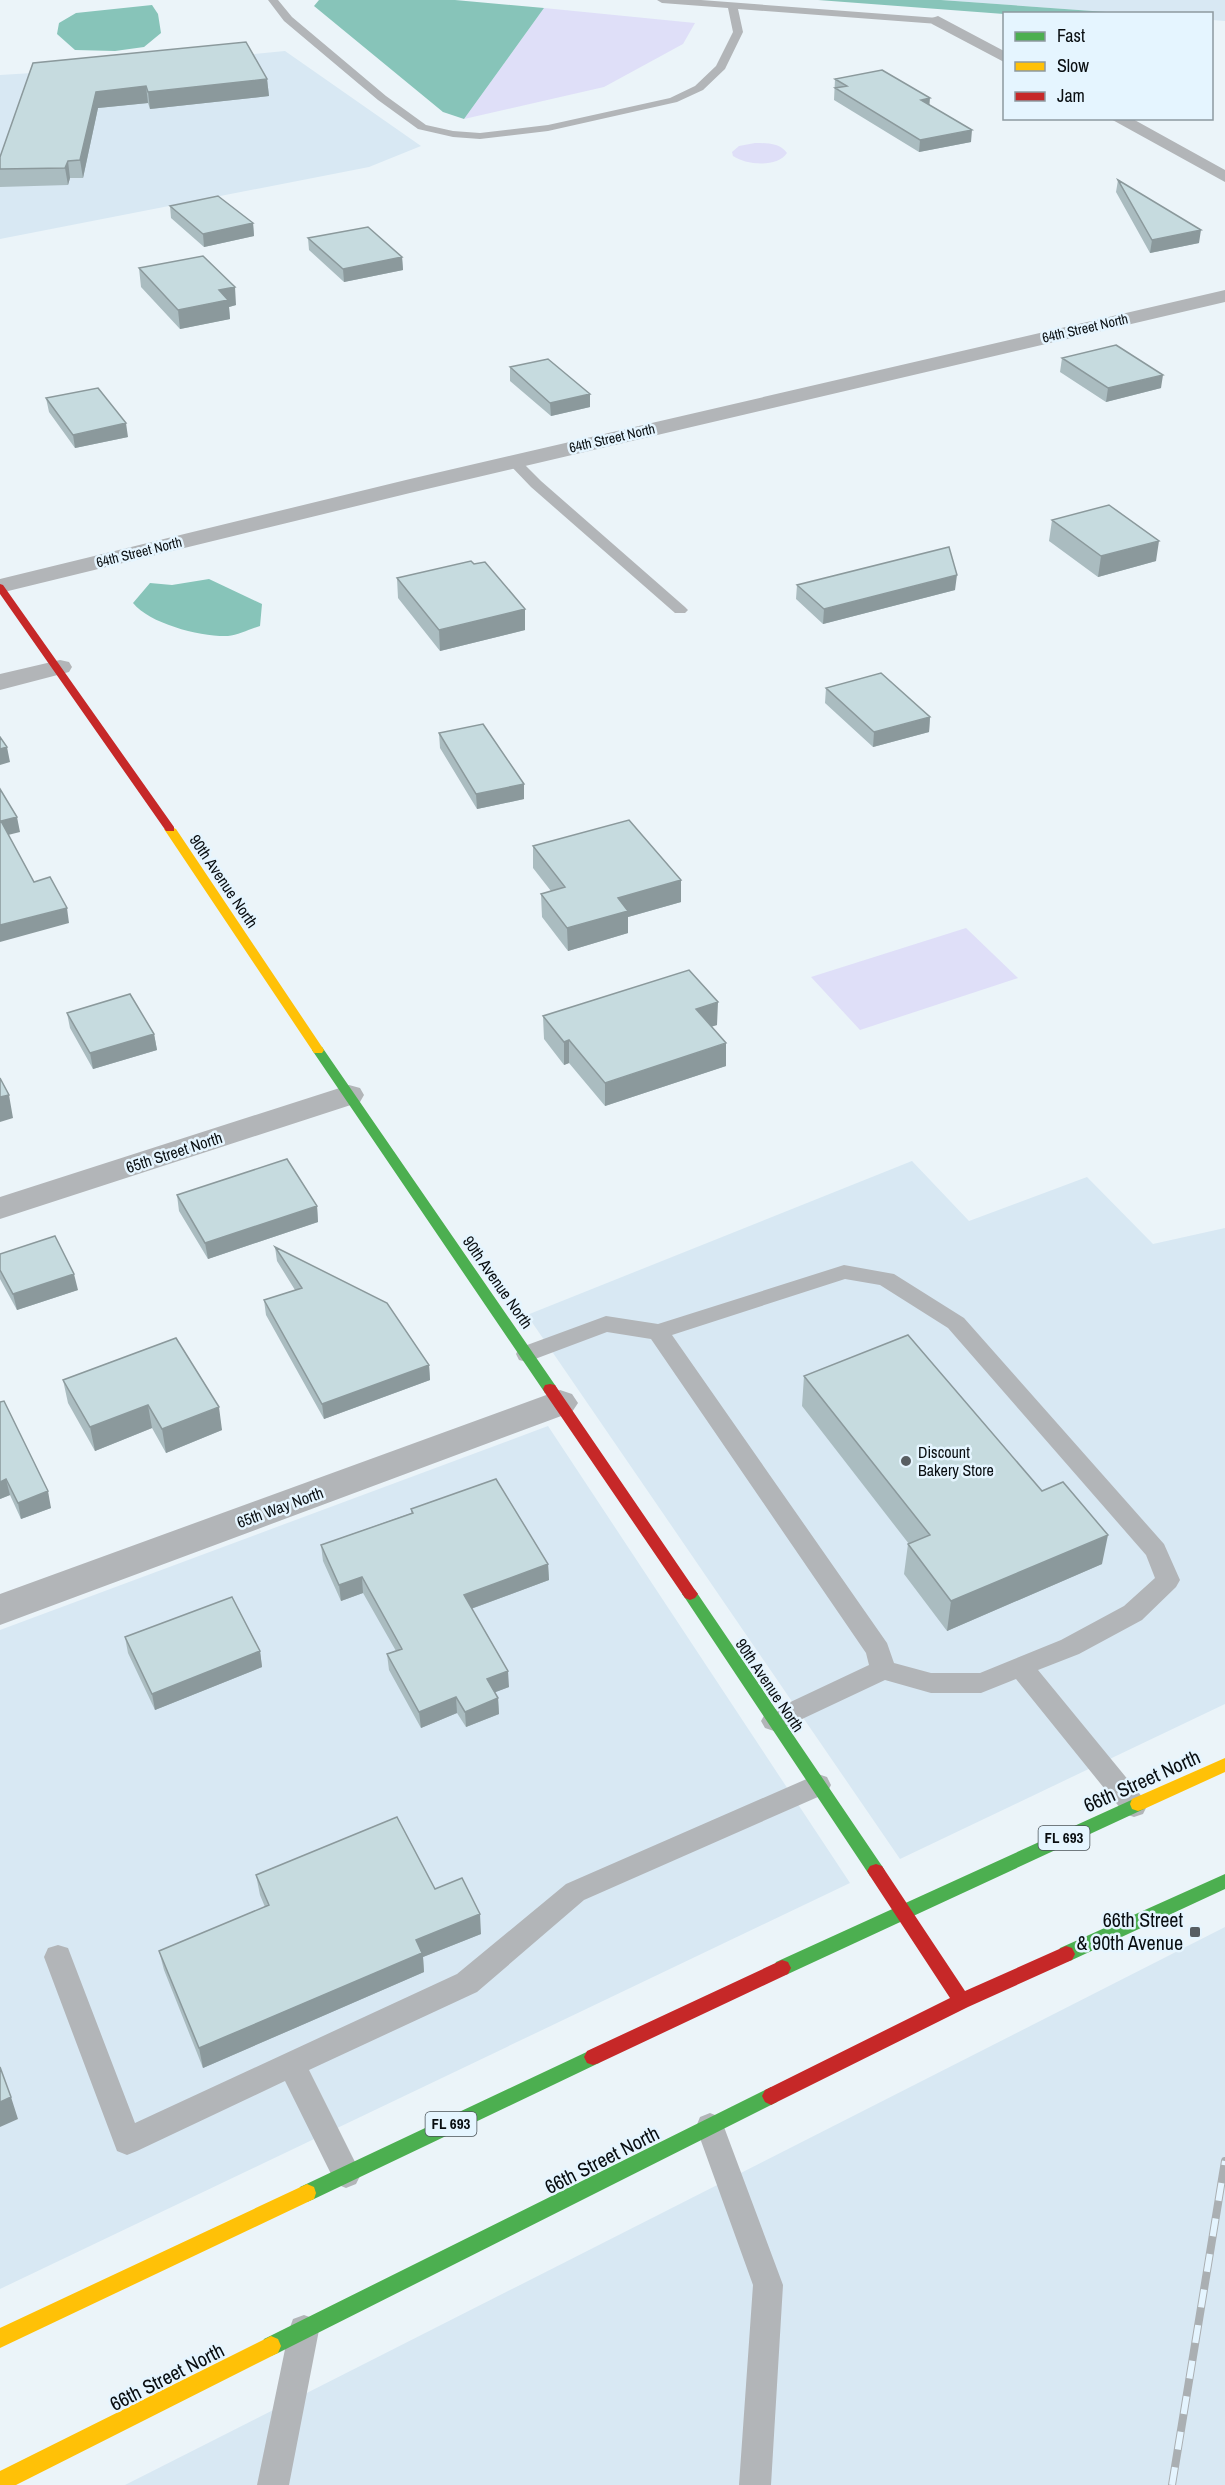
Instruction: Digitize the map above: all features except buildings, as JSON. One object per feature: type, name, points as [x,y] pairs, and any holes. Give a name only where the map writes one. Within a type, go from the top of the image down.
[{"type":"street","points":[[938,21],[1003,56]]},
{"type":"street","points":[[1121,120],[1225,177]]},
{"type":"street","name":"64th Street North","points":[[0,587],[513,461],[1225,296]]},
{"type":"street","name":"90th Avenue North","points":[[0,587],[60,667],[527,1354],[962,2001]]},
{"type":"street","points":[[0,682],[60,667]]},
{"type":"street","name":"65th Street North","points":[[0,1209],[349,1095]]},
{"type":"street","name":"65th Way North","points":[[0,1610],[560,1403]]},
{"type":"street","name":"66th Street North","points":[[0,2338],[902,1911],[1225,1765]]},
{"type":"street","name":"66th Street North","points":[[0,2482],[962,2001],[1225,1881]]},
{"type":"lane","points":[[273,0],[288,20],[382,98],[422,126],[453,134],[480,136],[559,125],[673,100],[699,88],[721,67],[738,32],[732,5]]},
{"type":"lane","points":[[662,0],[938,21]]},
{"type":"lane","points":[[513,461],[536,484],[680,610]]},
{"type":"lane","points":[[527,1354],[606,1324],[657,1332],[844,1272],[886,1279],[956,1323],[1156,1550],[1168,1580],[1133,1613],[1070,1647],[981,1683],[931,1683],[883,1670],[774,1721]]},
{"type":"lane","points":[[657,1332],[878,1650],[883,1670]]},
{"type":"lane","points":[[1021,1666],[1134,1806]]},
{"type":"lane","points":[[58,1958],[127,2141],[467,1983],[575,1892],[818,1785]]},
{"type":"lane","points":[[291,2064],[346,2174]]},
{"type":"lane","points":[[710,2127],[768,2285],[755,2485]]},
{"type":"lane","points":[[273,2485],[304,2330]]},
{"type":"shaded area","points":[[319,0],[455,0],[544,8],[464,119],[443,112],[314,6]]},
{"type":"shaded area","points":[[818,0],[941,0],[1106,12],[1003,12],[1003,14]]},
{"type":"shaded area","points":[[941,0],[1225,0],[1225,21],[1213,20],[1213,12],[1106,12]]},
{"type":"shaded area","points":[[152,5],[158,14],[161,33],[144,47],[115,51],[75,50],[57,34],[59,23],[76,13]]},
{"type":"shaded area","points":[[544,8],[695,23],[683,44],[604,87],[464,119]]},
{"type":"shaded area","points":[[285,51],[421,146],[369,167],[0,239],[0,75],[114,68]]},
{"type":"shaded area","points":[[755,143],[777,145],[787,153],[776,161],[761,164],[733,156],[732,152],[739,146]]},
{"type":"shaded area","points":[[209,579],[262,604],[260,626],[228,636],[191,632],[151,617],[133,603],[150,583],[172,585]]},
{"type":"shaded area","points":[[966,928],[1018,978],[860,1030],[811,977]]},
{"type":"shaded area","points":[[912,1161],[969,1221],[1087,1177],[1153,1244],[1225,1228],[1225,1704],[900,1859],[527,1315]]},
{"type":"shaded area","points":[[548,1426],[850,1883],[0,2289],[0,1630]]},
{"type":"shaded area","points":[[1225,1927],[1225,2485],[125,2485],[526,2282]]},
{"type":"railway","points":[[1172,2485],[1225,2161]]},
{"type":"traffic: fast","points":[[318,1050],[550,1389]]},
{"type":"traffic: fast","points":[[690,1594],[876,1871]]},
{"type":"traffic: fast","points":[[782,1968],[1138,1804]]},
{"type":"traffic: fast","points":[[1066,1954],[1225,1881]]},
{"type":"traffic: fast","points":[[307,2193],[593,2057]]},
{"type":"traffic: fast","points":[[271,2346],[771,2096]]},
{"type":"traffic: slow","points":[[170,829],[318,1050]]},
{"type":"traffic: slow","points":[[1138,1804],[1225,1765]]},
{"type":"traffic: slow","points":[[0,2338],[307,2193]]},
{"type":"traffic: slow","points":[[0,2482],[271,2346]]},
{"type":"traffic: jam","points":[[0,587],[170,829]]},
{"type":"traffic: jam","points":[[550,1389],[690,1594]]},
{"type":"traffic: jam","points":[[876,1871],[962,2001]]},
{"type":"traffic: jam","points":[[771,2096],[962,2001],[1066,1954]]},
{"type":"traffic: jam","points":[[593,2057],[782,1968]]},
{"type":"place","name":"Discount Bakery Store","points":[[906,1461]]},
{"type":"place","name":"66th Street & 90th Avenue","points":[[1195,1932]]}]
